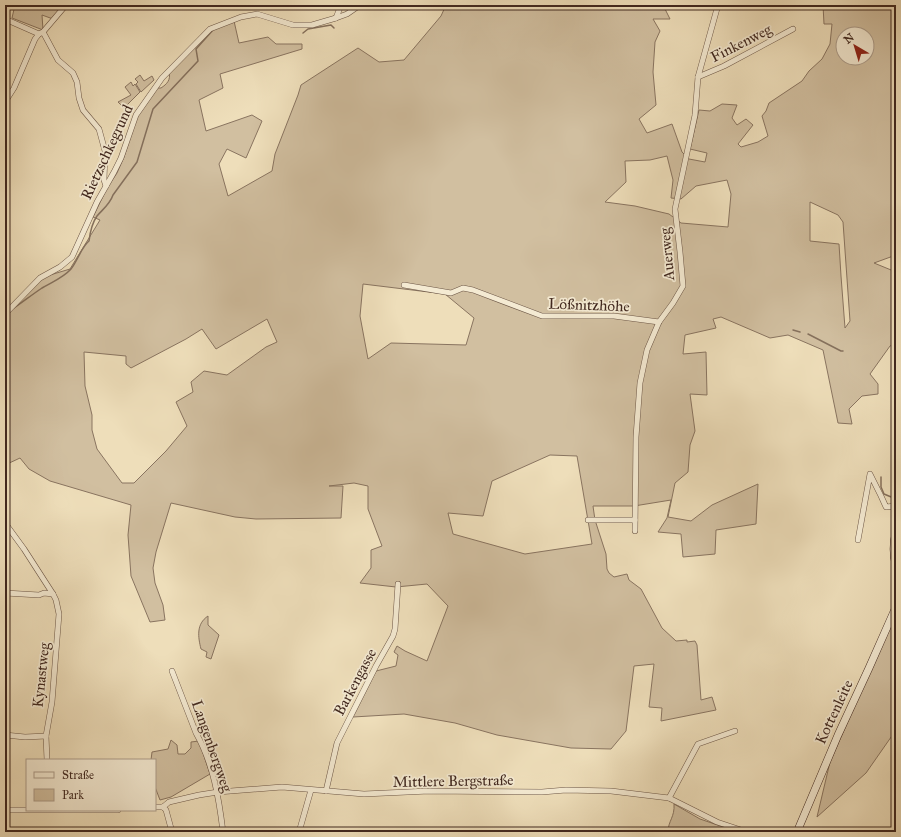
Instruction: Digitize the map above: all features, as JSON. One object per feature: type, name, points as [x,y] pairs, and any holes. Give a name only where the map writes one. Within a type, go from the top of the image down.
[{"type":"street","points":[[5,102],[14,88],[31,47],[41,33],[66,5]]},
{"type":"street","points":[[336,18],[341,5]]},
{"type":"street","name":"Rietzschkegrund","points":[[5,314],[40,278],[60,267],[72,257],[97,202],[121,158],[136,114],[162,78],[210,29],[241,16],[257,14],[293,25],[305,26],[324,22],[347,14],[360,5]]},
{"type":"street","name":"Auerweg","points":[[635,531],[636,437],[640,382],[647,350],[659,322],[683,286],[675,209],[695,116],[698,77],[718,5]]},
{"type":"street","points":[[5,19],[41,33],[58,60],[73,73],[77,82],[79,98],[83,110],[99,129],[106,151],[104,180],[106,186]]},
{"type":"street","name":"Finkenweg","points":[[698,77],[724,66],[793,29]]},
{"type":"street","name":"Lößnitzhöhe","points":[[404,285],[451,293],[463,288],[473,290],[542,316],[614,316],[659,322]]},
{"type":"street","points":[[858,540],[870,474],[886,506],[896,506]]},
{"type":"street","points":[[867,489],[876,486]]},
{"type":"street","points":[[588,520],[635,520]]},
{"type":"street","name":"Kynastweg","points":[[5,523],[53,594],[59,614],[52,702],[46,736],[47,759]]},
{"type":"street","points":[[896,532],[894,540],[894,557],[896,566]]},
{"type":"street","name":"Barkengasse","points":[[326,791],[337,743],[393,636],[395,629],[398,584]]},
{"type":"street","points":[[5,593],[39,595],[53,594]]},
{"type":"street","name":"Kottenleite","points":[[797,830],[896,607]]},
{"type":"street","name":"Langenbergweg","points":[[172,671],[196,733],[201,742],[218,792],[223,832]]},
{"type":"street","points":[[669,798],[698,744],[735,731]]},
{"type":"street","points":[[5,735],[25,737],[46,736]]},
{"type":"street","name":"Mittlere Bergstraße","points":[[156,806],[163,807],[169,802],[218,792],[282,788],[364,794],[429,791],[542,792],[582,790],[618,792],[669,798],[717,822],[747,832]]},
{"type":"street","points":[[299,832],[311,790]]},
{"type":"street","points":[[163,807],[166,810],[172,832]]},
{"type":"street","points":[[5,810],[26,810]]},
{"type":"street","points":[[885,832],[896,830]]},
{"type":"green space","points":[[15,5],[66,5],[53,19],[42,15],[43,30],[12,18]]},
{"type":"green space","points":[[446,5],[663,5],[670,19],[653,19],[660,31],[655,42],[653,72],[656,105],[639,119],[647,133],[672,124],[682,152],[689,159],[705,162],[707,153],[690,149],[699,110],[710,111],[722,104],[737,105],[732,118],[737,125],[746,119],[753,125],[738,144],[741,147],[758,142],[768,136],[762,116],[769,103],[802,81],[809,71],[822,59],[830,44],[832,24],[824,24],[823,5],[896,5],[896,255],[874,263],[896,272],[896,343],[890,346],[870,374],[878,384],[878,394],[862,396],[849,409],[852,424],[838,423],[823,350],[788,335],[770,338],[721,317],[713,319],[716,328],[685,335],[683,354],[706,352],[707,395],[690,394],[695,431],[690,445],[688,472],[675,483],[668,517],[691,521],[712,505],[758,484],[756,524],[716,530],[715,554],[683,557],[681,534],[658,532],[667,518],[671,500],[634,506],[593,506],[595,520],[606,554],[607,569],[609,573],[614,577],[627,574],[629,580],[641,589],[662,628],[676,641],[695,641],[697,645],[701,700],[712,697],[716,710],[661,721],[662,708],[649,707],[654,664],[634,666],[626,731],[611,749],[571,748],[497,735],[455,723],[404,714],[353,717],[376,671],[396,666],[398,655],[394,652],[397,646],[427,661],[448,606],[427,584],[396,587],[360,583],[371,568],[371,550],[382,546],[368,509],[368,486],[354,483],[329,486],[343,486],[341,518],[256,519],[235,517],[171,503],[156,552],[153,568],[155,583],[163,605],[165,620],[150,622],[131,576],[128,535],[131,505],[50,481],[29,469],[20,458],[5,465],[5,314],[40,278],[70,269],[100,220],[93,217],[124,157],[137,116],[157,88],[161,88],[168,82],[169,72],[207,34],[215,28],[234,21],[239,43],[268,37],[276,44],[302,44],[302,49],[220,74],[223,88],[199,100],[206,131],[252,115],[262,121],[246,158],[227,149],[219,164],[228,196],[272,171],[275,154],[301,85],[358,48],[379,62],[404,60],[441,16]],"holes":[[[667,156],[673,180],[671,198],[681,199],[696,186],[727,180],[731,194],[728,227],[681,223],[669,214],[635,206],[605,202],[626,182],[625,161],[650,160]],[[810,202],[838,215],[843,222],[850,321],[845,328],[839,244],[810,241]],[[363,284],[445,294],[474,318],[466,345],[391,343],[368,359],[360,316]],[[267,319],[277,342],[266,347],[227,375],[204,371],[191,382],[193,392],[176,402],[187,426],[166,451],[134,483],[122,483],[97,449],[92,430],[92,415],[85,386],[84,352],[126,356],[126,364],[131,368],[202,329],[216,349]],[[550,455],[577,456],[592,544],[525,554],[453,534],[448,513],[483,516],[492,481]]]},
{"type":"green space","points":[[140,75],[144,81],[152,76],[154,80],[141,92],[136,84],[138,82],[135,79]]},
{"type":"green space","points":[[131,82],[133,86],[135,84],[140,92],[124,108],[118,102],[131,95],[125,87]]},
{"type":"green space","points":[[896,612],[896,730],[866,773],[817,817],[830,762]]},
{"type":"green space","points":[[208,616],[208,625],[219,635],[211,659],[206,657],[207,652],[201,649],[199,640],[201,623]]},
{"type":"green space","points":[[171,740],[177,745],[178,754],[185,754],[191,748],[191,742],[199,741],[210,774],[171,797],[160,800],[156,790],[156,759],[151,759],[152,752],[168,749]]},
{"type":"green space","points":[[674,804],[700,819],[738,832],[668,832]]},
{"type":"waterway","points":[[373,9],[380,5]]},
{"type":"waterway","points":[[303,33],[308,29],[331,25],[334,28]]},
{"type":"waterway","points":[[14,308],[71,269],[84,246],[89,241],[95,219],[108,204],[137,162],[153,109],[198,61],[196,49],[213,30]]},
{"type":"waterway","points":[[793,330],[800,332]]},
{"type":"waterway","points":[[808,334],[843,351]]},
{"type":"waterway","points":[[881,477],[881,487],[884,494],[896,499]]}]
